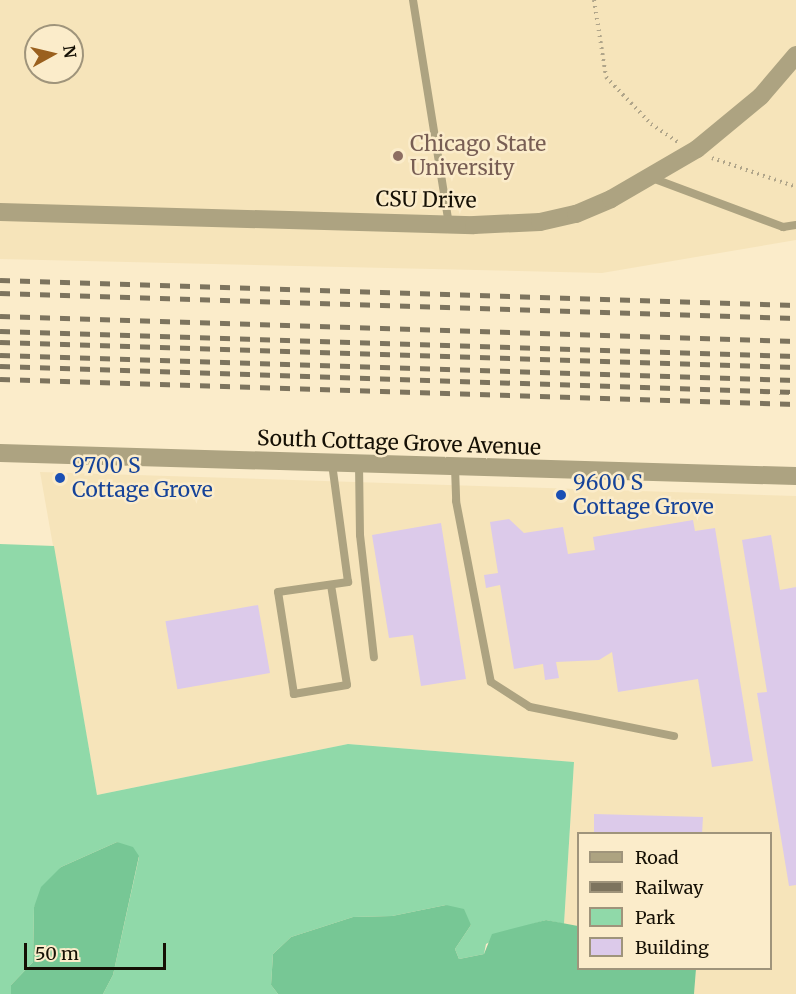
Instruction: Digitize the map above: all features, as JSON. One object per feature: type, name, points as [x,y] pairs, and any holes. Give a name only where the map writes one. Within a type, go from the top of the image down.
[{"type":"street","name":"CSU Drive","points":[[0,212],[449,224],[540,222],[576,214],[652,178],[693,151],[761,96],[796,56]]},
{"type":"street","name":"South Cottage Grove Avenue","points":[[0,453],[796,476]]},
{"type":"lane","points":[[413,0],[449,224]]},
{"type":"lane","points":[[652,178],[783,227],[796,225]]},
{"type":"lane","points":[[331,585],[347,685],[294,694],[278,591],[348,582],[332,463]]},
{"type":"lane","points":[[359,464],[360,535],[374,657]]},
{"type":"lane","points":[[455,467],[456,501],[491,682],[530,707],[674,736]]},
{"type":"path","points":[[594,0],[606,77],[651,124],[693,151],[796,187]]},
{"type":"shaded area","name":"Chicago State University","points":[[0,0],[796,0],[796,240],[602,273],[0,259]]},
{"type":"shaded area","points":[[40,472],[796,496],[796,994],[694,994],[696,970],[772,970],[772,832],[577,832],[577,926],[564,924],[574,762],[348,744],[97,795]]},
{"type":"green space","points":[[0,544],[54,546],[97,795],[348,744],[574,762],[564,924],[546,920],[513,930],[486,944],[484,954],[459,959],[455,949],[471,925],[446,905],[392,916],[353,917],[291,937],[273,954],[271,985],[278,994],[103,994],[113,975],[139,857],[117,842],[61,867],[34,907],[33,962],[11,985],[11,994],[0,994]]},
{"type":"green space","points":[[117,842],[133,847],[139,856],[113,975],[103,994],[11,994],[11,985],[33,962],[34,907],[41,887],[61,867]]},
{"type":"green space","points":[[446,905],[464,909],[471,925],[455,949],[459,959],[484,954],[492,934],[546,920],[577,926],[577,970],[696,970],[694,994],[278,994],[271,985],[273,954],[291,937],[353,917],[392,916]]},
{"type":"building","points":[[509,519],[524,533],[563,527],[568,554],[595,550],[593,537],[693,520],[695,531],[715,528],[753,761],[712,767],[698,679],[618,692],[612,652],[599,660],[556,662],[559,678],[545,680],[543,664],[514,669],[500,585],[486,588],[484,575],[498,573],[490,522]]},
{"type":"building","points":[[441,523],[466,679],[421,686],[413,635],[389,638],[372,535]]},
{"type":"building","points":[[771,535],[780,590],[796,587],[796,885],[789,886],[757,693],[767,692],[742,540]]},
{"type":"building","points":[[258,605],[270,673],[177,689],[165,621]]},
{"type":"building","points":[[594,814],[703,817],[702,832],[594,832]]},
{"type":"railway","points":[[0,280],[796,305]]},
{"type":"railway","points":[[0,293],[796,318]]},
{"type":"railway","points":[[0,316],[796,341]]},
{"type":"railway","points":[[0,331],[796,356]]},
{"type":"railway","points":[[0,342],[796,367]]},
{"type":"railway","points":[[0,355],[796,380]]},
{"type":"railway","points":[[0,366],[796,392]]},
{"type":"railway","points":[[0,379],[796,404]]},
{"type":"place","name":"Chicago State University","points":[[398,156]]},
{"type":"place","name":"9700 S Cottage Grove","points":[[60,478]]},
{"type":"place","name":"9600 S Cottage Grove","points":[[561,495]]}]
